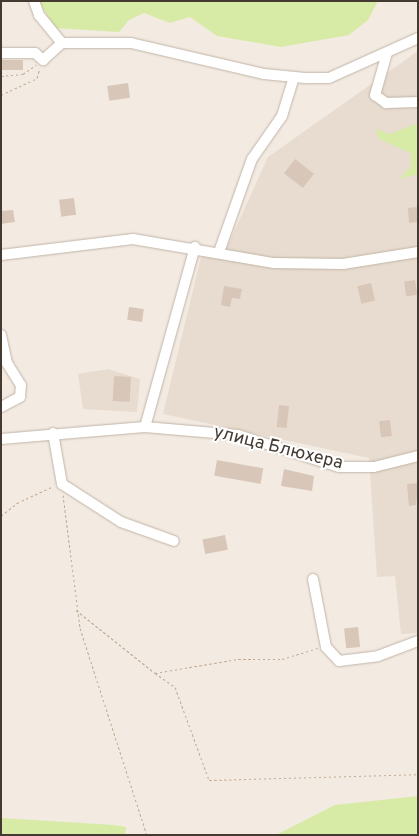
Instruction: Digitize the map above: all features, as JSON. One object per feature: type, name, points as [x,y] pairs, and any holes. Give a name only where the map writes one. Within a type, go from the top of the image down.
[{"type":"street","points":[[34,1],[39,15],[62,43]]},
{"type":"street","points":[[1,53],[35,53],[43,60],[62,43],[131,43],[294,77],[330,78],[418,38]]},
{"type":"street","points":[[388,53],[375,95],[386,104],[418,102]]},
{"type":"street","points":[[219,252],[252,159],[282,116],[294,77]]},
{"type":"street","points":[[1,256],[133,239],[195,247],[274,263],[343,264],[418,252]]},
{"type":"street","points":[[146,427],[195,247]]},
{"type":"street","points":[[1,335],[7,362],[20,385],[20,397],[1,407]]},
{"type":"street","name":"улица Блюхера","points":[[1,439],[54,433],[146,427],[238,435],[339,467],[374,467],[418,456]]},
{"type":"street","points":[[54,433],[62,484],[121,522],[174,541]]},
{"type":"street","points":[[313,579],[326,647],[339,661],[378,656],[418,641]]},
{"type":"path","points":[[1,76],[23,74],[43,60]]},
{"type":"path","points":[[1,95],[37,78],[43,60]]},
{"type":"path","points":[[1,516],[17,503],[62,484],[76,609],[144,834],[147,835]]},
{"type":"path","points":[[76,609],[174,687],[209,780],[418,774]]},
{"type":"path","points":[[155,673],[238,659],[282,659],[326,647]]},
{"type":"shaded area","points":[[418,51],[418,633],[401,634],[395,576],[377,577],[369,458],[163,414],[201,257],[227,247],[268,157]]},
{"type":"shaded area","points":[[108,369],[140,379],[137,412],[83,409],[78,374]]},
{"type":"green space","points":[[39,1],[378,1],[368,20],[349,35],[281,47],[217,36],[190,17],[170,23],[144,13],[129,20],[119,32],[55,28]]},
{"type":"green space","points":[[418,123],[418,174],[399,179],[411,167],[411,153],[379,139],[375,129],[390,134]]},
{"type":"green space","points":[[418,796],[418,835],[276,835],[335,805]]},
{"type":"green space","points":[[1,818],[126,827],[125,835],[1,835]]},
{"type":"building","points":[[1,60],[23,60],[23,70],[1,70]]},
{"type":"building","points":[[128,83],[130,98],[109,101],[107,86]]},
{"type":"building","points":[[295,159],[314,174],[303,188],[284,173]]},
{"type":"building","points":[[74,198],[76,215],[61,217],[59,200]]},
{"type":"building","points":[[418,207],[418,222],[409,223],[408,208]]},
{"type":"building","points":[[13,210],[15,222],[1,224],[1,211]]},
{"type":"building","points":[[415,280],[417,295],[406,296],[404,282]]},
{"type":"building","points":[[371,283],[375,301],[361,304],[357,286]]},
{"type":"building","points":[[224,286],[242,289],[240,299],[232,298],[230,307],[221,305]]},
{"type":"building","points":[[129,307],[144,309],[142,322],[127,320]]},
{"type":"building","points":[[114,376],[131,377],[130,402],[113,401]]},
{"type":"building","points":[[279,405],[289,406],[287,428],[277,427]]},
{"type":"building","points":[[390,420],[392,436],[381,437],[379,421]]},
{"type":"building","points":[[217,460],[263,468],[261,484],[214,476]]},
{"type":"building","points":[[284,469],[314,476],[312,491],[281,486]]},
{"type":"building","points":[[418,483],[416,505],[409,506],[407,484]]},
{"type":"building","points":[[225,535],[228,550],[205,554],[202,539]]},
{"type":"building","points":[[358,627],[360,647],[346,648],[344,628]]}]
